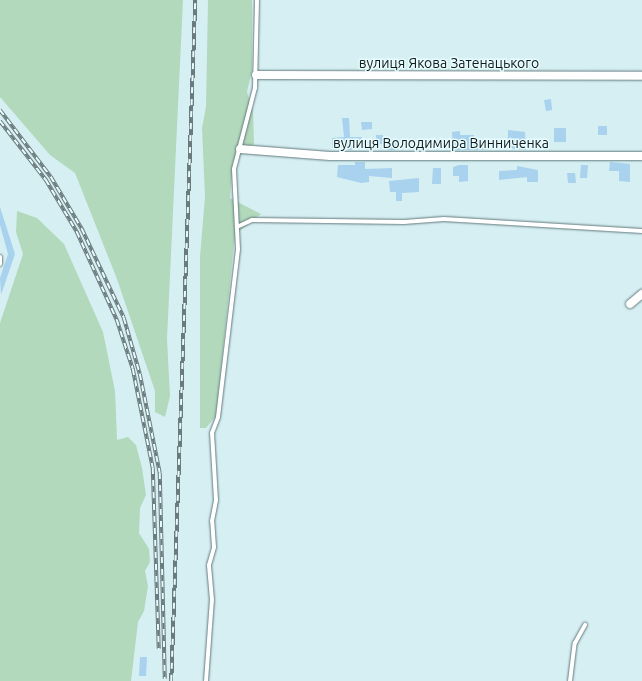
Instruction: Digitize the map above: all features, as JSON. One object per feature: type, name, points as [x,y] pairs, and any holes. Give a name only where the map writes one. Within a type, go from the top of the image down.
[{"type":"street","name":"вулиця Якова Затенацького","points":[[256,75],[642,76]]},
{"type":"street","name":"вулиця Володимира Винниченка","points":[[240,149],[330,156],[642,156]]},
{"type":"street","points":[[630,304],[642,294]]},
{"type":"lane","points":[[206,681],[212,600],[209,565],[214,547],[212,521],[216,500],[212,433],[218,416],[234,293],[239,226],[233,200],[234,170],[255,88],[257,0]]},
{"type":"lane","points":[[239,226],[252,220],[404,222],[444,220],[642,230]]},
{"type":"lane","points":[[0,257],[0,264]]},
{"type":"lane","points":[[570,681],[575,643],[585,625]]},
{"type":"green space","points":[[0,0],[183,0],[167,339],[170,396],[165,417],[155,412],[155,391],[117,279],[75,173],[50,155],[0,97]]},
{"type":"green space","points":[[208,0],[252,0],[252,70],[247,92],[253,111],[254,144],[233,161],[230,198],[261,214],[235,235],[216,416],[206,428],[200,428],[200,257],[205,197],[202,128],[206,107]]},
{"type":"green space","points":[[17,211],[37,218],[64,244],[103,332],[115,391],[117,440],[128,437],[136,445],[142,468],[146,495],[140,508],[139,533],[149,549],[150,562],[145,571],[148,586],[144,611],[138,622],[131,681],[0,681],[0,323],[23,254],[16,232]]},
{"type":"building","points":[[551,99],[552,110],[546,111],[544,100]]},
{"type":"building","points":[[342,118],[349,118],[350,137],[362,137],[361,148],[347,150],[347,147],[332,148],[332,138],[344,137]]},
{"type":"building","points":[[361,122],[372,122],[372,129],[362,130]]},
{"type":"building","points":[[598,126],[607,126],[607,135],[598,135]]},
{"type":"building","points":[[554,128],[566,128],[566,142],[554,142]]},
{"type":"building","points":[[508,130],[525,132],[526,150],[508,148]]},
{"type":"building","points":[[460,131],[460,135],[474,135],[474,141],[490,142],[489,150],[453,150],[452,132]]},
{"type":"building","points":[[376,135],[383,135],[383,144],[376,144]]},
{"type":"building","points":[[388,140],[396,140],[395,150],[387,150]]},
{"type":"building","points":[[355,162],[365,162],[365,169],[392,168],[392,178],[369,176],[369,182],[361,183],[337,177],[338,165],[355,165]]},
{"type":"building","points":[[610,162],[630,164],[630,182],[619,181],[619,171],[609,171]]},
{"type":"building","points":[[468,165],[468,181],[459,182],[459,176],[453,176],[453,167]]},
{"type":"building","points":[[581,165],[588,165],[587,178],[580,178]]},
{"type":"building","points":[[517,166],[538,170],[538,182],[527,182],[527,177],[499,180],[499,171],[517,170]]},
{"type":"building","points":[[433,168],[441,168],[441,184],[432,184]]},
{"type":"building","points":[[567,173],[575,173],[576,183],[568,183]]},
{"type":"building","points":[[419,178],[419,192],[402,193],[402,201],[396,201],[396,192],[390,192],[389,181]]},
{"type":"building","points":[[0,207],[15,254],[1,295],[0,278],[8,254],[0,225]]},
{"type":"building","points":[[140,657],[147,657],[146,676],[139,676]]},
{"type":"railway","points":[[171,681],[195,0]]},
{"type":"railway","points":[[0,110],[51,177],[82,229],[124,318],[140,374],[160,473],[165,679]]},
{"type":"railway","points":[[0,121],[46,180],[77,232],[117,320],[133,369],[153,468],[159,649]]}]
